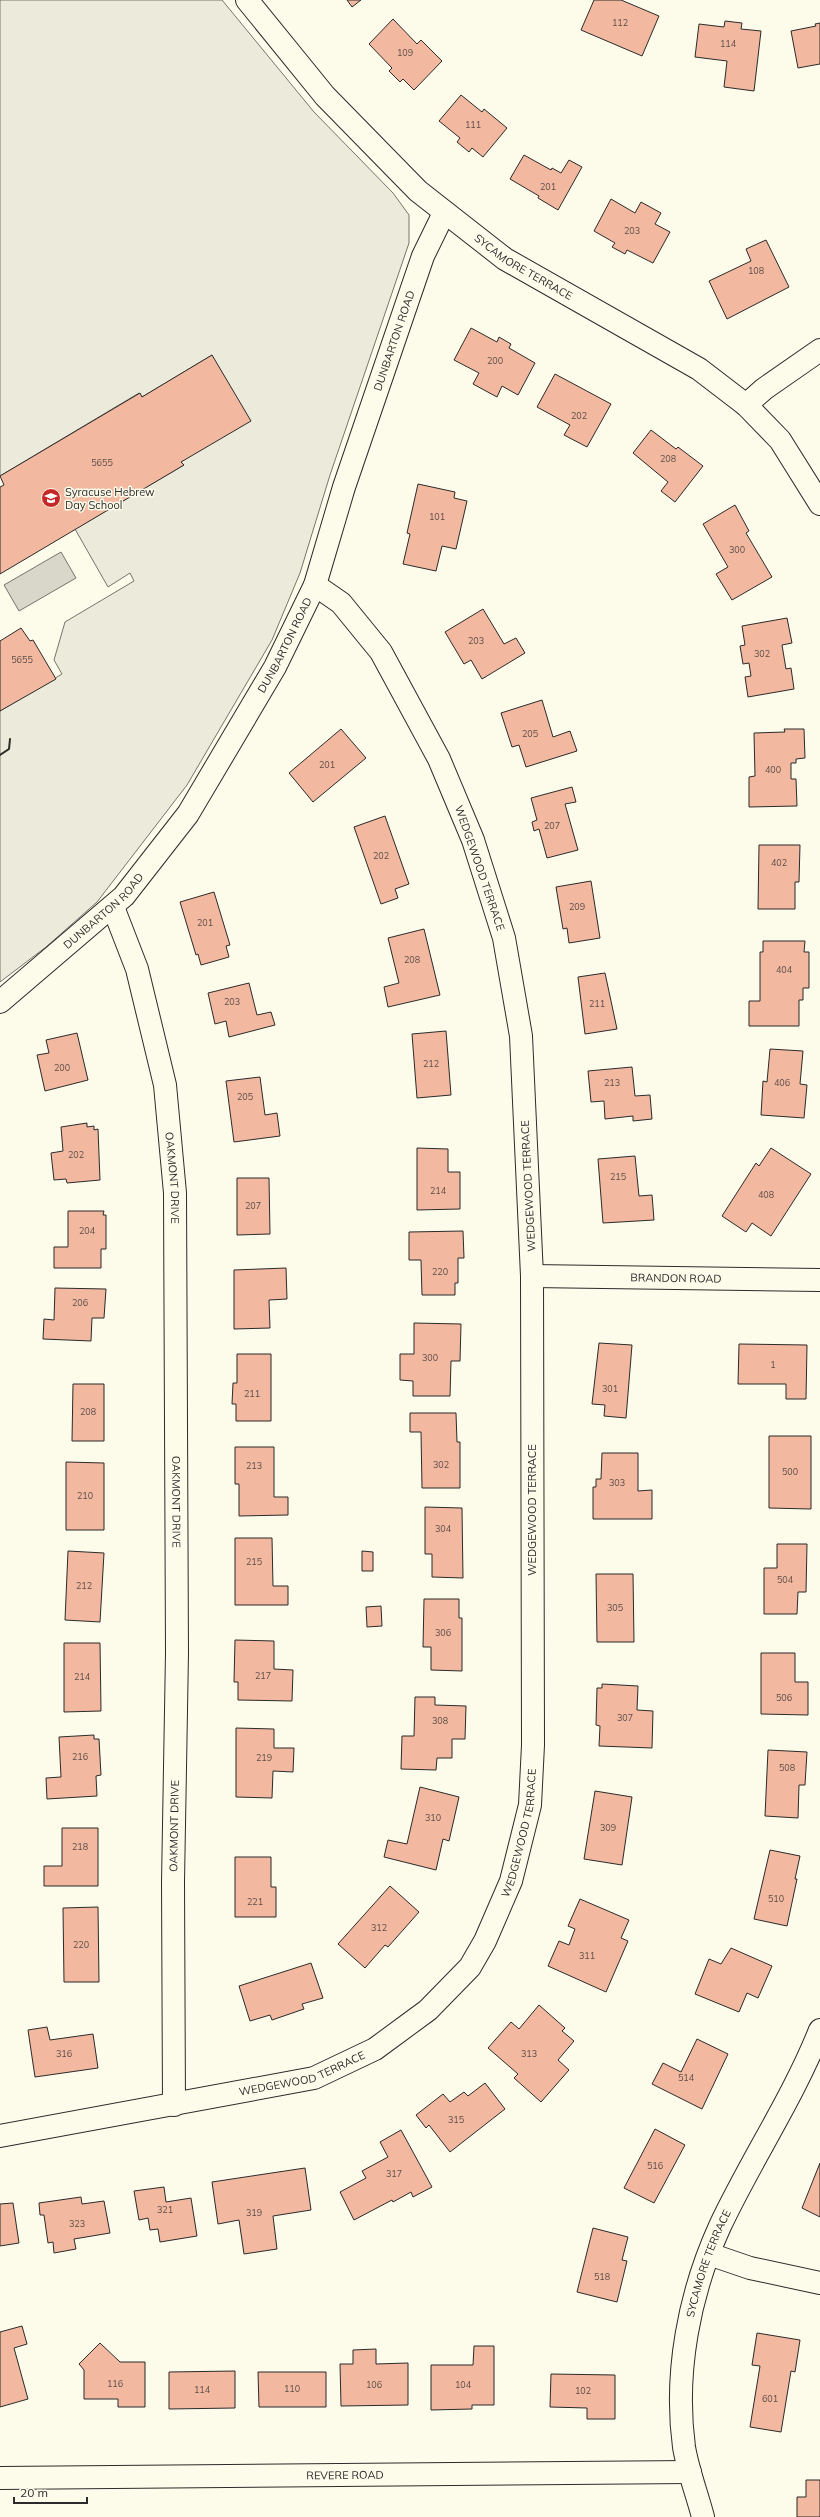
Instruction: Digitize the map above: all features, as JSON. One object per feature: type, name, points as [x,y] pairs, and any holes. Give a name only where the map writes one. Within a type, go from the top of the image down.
[{"type":"street","name":"SYCAMORE TERRACE","points":[[247,0],[325,96],[418,191],[444,213],[506,259],[699,369],[746,405],[780,440],[820,504]]},
{"type":"street","name":"DUNBARTON ROAD","points":[[0,1002],[113,907],[124,896],[188,814],[275,667],[315,585],[344,487],[423,256],[444,213]]},
{"type":"street","points":[[746,405],[764,389],[820,350]]},
{"type":"street","name":"WEDGEWOOD TERRACE","points":[[0,2136],[314,2078],[375,2049],[428,2010],[470,1966],[485,1941],[511,1882],[530,1805],[533,1745],[532,1276],[521,1036],[504,938],[473,840],[439,759],[380,652],[341,603],[315,585]]},
{"type":"street","name":"OAKMONT DRIVE","points":[[113,907],[137,969],[165,1085],[175,1193],[177,1653],[173,1882],[174,2105]]},
{"type":"street","name":"BRANDON ROAD","points":[[532,1276],[820,1280]]},
{"type":"street","name":"SYCAMORE TERRACE","points":[[703,2517],[684,2447],[682,2372],[690,2312],[720,2226],[807,2062],[820,2030]]},
{"type":"street","points":[[709,2254],[750,2268],[820,2283]]},
{"type":"street","name":"REVERE ROAD","points":[[0,2478],[690,2472]]},
{"type":"shaded area","points":[[0,0],[222,0],[314,112],[393,193],[409,215],[409,243],[330,475],[300,573],[272,640],[187,785],[97,902],[46,947],[0,982],[0,711],[62,674],[54,660],[65,622],[134,581],[130,573],[108,587],[75,529],[184,465],[181,462],[212,355],[142,397],[139,393],[0,476]]},
{"type":"shaded area","points":[[61,552],[76,578],[19,611],[4,585]]},
{"type":"building","points":[[347,0],[361,0],[352,7]]},
{"type":"building","points":[[594,0],[621,0],[659,16],[642,56],[581,30]]},
{"type":"building","points":[[393,19],[417,44],[421,40],[442,61],[414,90],[403,79],[400,82],[389,71],[392,68],[369,44]]},
{"type":"building","points":[[725,21],[742,23],[741,29],[761,31],[754,91],[724,87],[727,61],[695,57],[699,24],[724,27]]},
{"type":"building","points":[[820,23],[820,64],[798,68],[791,31],[816,26],[815,24]]},
{"type":"building","points":[[461,95],[482,112],[484,109],[507,128],[483,157],[472,148],[469,152],[457,142],[460,138],[439,121]]},
{"type":"building","points":[[524,155],[551,170],[552,168],[561,173],[569,160],[582,167],[558,210],[538,198],[539,196],[510,179]]},
{"type":"building","points":[[611,199],[635,213],[641,202],[661,213],[655,224],[670,232],[653,263],[627,250],[625,254],[612,247],[615,243],[594,231]]},
{"type":"building","points":[[766,240],[789,287],[727,319],[709,281],[751,261],[746,249]]},
{"type":"building","points":[[471,328],[497,342],[499,337],[511,344],[509,348],[535,363],[518,395],[502,386],[497,397],[473,384],[479,373],[454,360]]},
{"type":"building","points":[[212,355],[251,421],[181,462],[184,465],[0,574],[0,487],[4,485],[0,476],[140,393],[142,397]]},
{"type":"building","points":[[555,374],[611,404],[587,447],[564,435],[570,425],[537,407]]},
{"type":"building","points":[[651,430],[676,449],[678,447],[703,466],[675,502],[661,491],[668,482],[633,453]]},
{"type":"building","points":[[418,484],[455,492],[454,498],[467,501],[456,549],[442,546],[436,571],[403,564],[410,534],[407,533]]},
{"type":"building","points":[[735,505],[749,531],[746,533],[772,577],[732,600],[716,574],[728,567],[703,524]]},
{"type":"building","points":[[483,609],[504,644],[516,638],[525,653],[482,679],[471,660],[464,664],[445,632]]},
{"type":"building","points":[[787,618],[792,643],[782,645],[786,669],[791,668],[794,689],[748,697],[745,677],[751,676],[749,663],[743,664],[740,646],[745,645],[742,626]]},
{"type":"building","points":[[21,628],[30,641],[33,640],[56,679],[0,711],[0,641]]},
{"type":"building","points":[[542,700],[553,737],[570,731],[577,751],[526,767],[519,745],[512,747],[501,713]]},
{"type":"building","points":[[341,729],[366,758],[313,802],[289,773]]},
{"type":"building","points":[[784,729],[804,729],[805,758],[796,759],[796,763],[791,763],[791,779],[796,779],[797,806],[749,807],[749,777],[755,776],[754,733],[785,732]]},
{"type":"building","points":[[572,787],[576,802],[565,804],[578,850],[547,858],[539,829],[534,831],[532,822],[537,820],[531,798]]},
{"type":"building","points":[[385,816],[409,884],[395,889],[398,898],[381,904],[354,827]]},
{"type":"building","points":[[759,845],[800,845],[799,882],[795,882],[795,909],[758,909]]},
{"type":"building","points":[[591,881],[600,938],[569,943],[567,928],[563,929],[556,887]]},
{"type":"building","points":[[214,892],[230,945],[226,946],[229,957],[201,965],[198,954],[196,955],[180,902]]},
{"type":"building","points":[[424,929],[440,995],[388,1007],[384,987],[399,983],[388,938]]},
{"type":"building","points":[[763,941],[805,941],[804,952],[809,952],[809,988],[803,988],[803,1000],[799,1000],[799,1026],[749,1026],[749,1001],[760,1001],[760,952],[763,952]]},
{"type":"building","points":[[605,973],[617,1029],[585,1034],[578,977]]},
{"type":"building","points":[[249,983],[257,1015],[271,1012],[275,1025],[229,1037],[226,1021],[215,1024],[208,993]]},
{"type":"building","points":[[446,1031],[451,1095],[417,1098],[412,1034]]},
{"type":"building","points":[[77,1033],[88,1080],[45,1091],[37,1055],[49,1053],[46,1040]]},
{"type":"building","points":[[770,1049],[803,1051],[800,1084],[807,1085],[804,1118],[761,1115],[763,1081],[767,1082]]},
{"type":"building","points":[[632,1067],[635,1096],[650,1095],[652,1119],[633,1121],[633,1116],[605,1119],[604,1101],[591,1102],[588,1071]]},
{"type":"building","points":[[260,1077],[265,1115],[277,1113],[280,1136],[234,1142],[226,1081]]},
{"type":"building","points":[[87,1123],[87,1127],[94,1126],[94,1130],[98,1129],[100,1180],[67,1183],[66,1179],[54,1180],[51,1153],[63,1151],[61,1127]]},
{"type":"building","points":[[417,1148],[448,1149],[448,1172],[460,1172],[460,1209],[417,1210]]},
{"type":"building","points":[[771,1148],[811,1174],[771,1236],[752,1223],[746,1232],[722,1216],[756,1163],[759,1166]]},
{"type":"building","points":[[635,1156],[639,1196],[652,1195],[654,1220],[603,1223],[598,1159]]},
{"type":"building","points":[[237,1178],[269,1178],[270,1234],[237,1235]]},
{"type":"building","points":[[68,1211],[104,1211],[103,1215],[106,1215],[106,1249],[101,1249],[101,1268],[54,1268],[54,1247],[68,1247]]},
{"type":"building","points":[[463,1231],[464,1258],[458,1258],[458,1283],[455,1283],[455,1295],[422,1295],[421,1260],[409,1260],[409,1232]]},
{"type":"building","points":[[286,1268],[287,1299],[269,1300],[270,1328],[234,1329],[234,1270]]},
{"type":"building","points":[[55,1288],[106,1289],[104,1318],[92,1318],[91,1341],[43,1339],[44,1319],[54,1320]]},
{"type":"building","points":[[414,1323],[461,1324],[460,1361],[451,1361],[450,1396],[413,1396],[413,1381],[400,1380],[400,1354],[414,1354]]},
{"type":"building","points":[[599,1343],[632,1345],[626,1418],[604,1416],[605,1405],[592,1404]]},
{"type":"building","points":[[739,1344],[807,1345],[806,1399],[786,1399],[786,1384],[738,1384]]},
{"type":"building","points":[[237,1354],[271,1354],[271,1421],[236,1421],[236,1404],[232,1404],[233,1383],[237,1383]]},
{"type":"building","points":[[73,1384],[104,1384],[104,1441],[72,1441]]},
{"type":"building","points":[[410,1413],[456,1413],[457,1442],[460,1442],[460,1488],[422,1488],[421,1432],[410,1432]]},
{"type":"building","points":[[769,1436],[811,1436],[811,1509],[769,1508]]},
{"type":"building","points":[[235,1447],[274,1447],[274,1497],[288,1497],[288,1515],[239,1516],[239,1484],[235,1484]]},
{"type":"building","points":[[602,1453],[638,1453],[638,1491],[652,1490],[652,1519],[593,1519],[593,1487],[596,1487],[596,1479],[601,1479]]},
{"type":"building","points":[[66,1462],[104,1463],[104,1530],[66,1530]]},
{"type":"building","points":[[425,1507],[462,1508],[463,1578],[432,1577],[432,1554],[425,1554]]},
{"type":"building","points":[[235,1538],[272,1538],[273,1586],[288,1586],[288,1605],[235,1605]]},
{"type":"building","points":[[777,1544],[807,1544],[806,1592],[798,1592],[797,1614],[764,1614],[764,1568],[777,1568]]},
{"type":"building","points":[[68,1551],[104,1553],[100,1622],[65,1620]]},
{"type":"building","points":[[362,1551],[373,1552],[373,1571],[362,1571]]},
{"type":"building","points":[[596,1574],[633,1574],[634,1642],[597,1642]]},
{"type":"building","points":[[424,1599],[459,1599],[459,1618],[462,1618],[462,1671],[431,1670],[431,1647],[423,1647]]},
{"type":"building","points":[[381,1606],[382,1626],[367,1627],[366,1607]]},
{"type":"building","points":[[235,1640],[274,1641],[274,1669],[293,1670],[292,1701],[238,1700],[238,1682],[234,1682]]},
{"type":"building","points":[[64,1643],[100,1643],[101,1711],[64,1712]]},
{"type":"building","points":[[761,1653],[795,1653],[795,1682],[808,1682],[808,1715],[761,1714]]},
{"type":"building","points":[[602,1684],[638,1686],[637,1710],[653,1711],[652,1748],[599,1746],[600,1726],[596,1725],[597,1688],[602,1688]]},
{"type":"building","points":[[415,1697],[435,1697],[435,1705],[466,1706],[465,1739],[452,1739],[452,1758],[437,1758],[436,1770],[401,1769],[402,1736],[414,1736]]},
{"type":"building","points":[[236,1728],[274,1729],[274,1748],[294,1748],[293,1772],[273,1771],[272,1798],[236,1797]]},
{"type":"building","points":[[94,1735],[94,1739],[99,1739],[101,1775],[96,1776],[97,1796],[47,1799],[46,1778],[61,1777],[59,1737]]},
{"type":"building","points":[[768,1750],[807,1752],[805,1785],[799,1785],[798,1818],[765,1816]]},
{"type":"building","points":[[420,1787],[459,1797],[449,1841],[443,1839],[436,1870],[384,1857],[388,1840],[407,1844]]},
{"type":"building","points":[[595,1791],[632,1797],[622,1865],[584,1859]]},
{"type":"building","points":[[62,1828],[98,1828],[98,1886],[44,1886],[44,1866],[62,1866]]},
{"type":"building","points":[[770,1850],[800,1856],[795,1879],[797,1879],[787,1926],[754,1919]]},
{"type":"building","points":[[235,1857],[271,1857],[271,1887],[276,1887],[276,1917],[235,1917]]},
{"type":"building","points":[[390,1886],[419,1912],[388,1947],[385,1945],[365,1968],[338,1944]]},
{"type":"building","points":[[580,1899],[629,1920],[621,1938],[628,1941],[606,1992],[548,1966],[559,1941],[569,1945],[575,1929],[568,1926]]},
{"type":"building","points":[[98,1907],[99,1982],[64,1982],[63,1908]]},
{"type":"building","points":[[731,1948],[772,1966],[758,1998],[747,1993],[739,2012],[695,1994],[709,1959],[721,1964]]},
{"type":"building","points":[[311,1963],[323,1998],[302,2004],[304,2009],[272,2020],[270,2015],[250,2021],[239,1986]]},
{"type":"building","points":[[539,2005],[565,2028],[562,2031],[574,2041],[558,2060],[569,2070],[541,2102],[514,2078],[518,2074],[488,2048],[511,2022],[519,2029]]},
{"type":"building","points":[[47,2027],[50,2040],[93,2034],[98,2068],[35,2077],[28,2030]]},
{"type":"building","points":[[697,2039],[728,2054],[702,2109],[652,2084],[663,2063],[681,2072]]},
{"type":"building","points":[[485,2083],[505,2109],[450,2152],[429,2125],[426,2128],[416,2115],[443,2094],[450,2102],[464,2092],[468,2096]]},
{"type":"building","points":[[655,2129],[685,2145],[654,2203],[624,2188]]},
{"type":"building","points":[[401,2130],[432,2187],[413,2197],[411,2192],[393,2202],[392,2200],[354,2220],[340,2192],[366,2178],[362,2171],[388,2157],[380,2142]]},
{"type":"building","points":[[820,2163],[820,2217],[802,2208]]},
{"type":"building","points":[[305,2168],[311,2210],[273,2216],[277,2249],[244,2254],[239,2220],[218,2224],[212,2182]]},
{"type":"building","points":[[164,2187],[166,2202],[191,2198],[197,2236],[160,2242],[158,2229],[150,2230],[148,2218],[139,2220],[134,2191]]},
{"type":"building","points":[[81,2197],[82,2204],[104,2201],[110,2233],[74,2239],[76,2249],[54,2253],[53,2242],[48,2243],[44,2215],[40,2215],[39,2203]]},
{"type":"building","points":[[13,2203],[19,2243],[0,2246],[0,2204]]},
{"type":"building","points":[[593,2228],[628,2237],[622,2260],[627,2261],[617,2302],[577,2292]]},
{"type":"building","points":[[22,2326],[27,2344],[14,2348],[28,2399],[0,2407],[0,2332]]},
{"type":"building","points":[[757,2333],[800,2340],[795,2372],[791,2371],[781,2432],[750,2427],[760,2366],[752,2365]]},
{"type":"building","points":[[100,2343],[120,2362],[145,2362],[145,2407],[118,2407],[118,2399],[84,2399],[84,2370],[79,2364]]},
{"type":"building","points":[[474,2346],[494,2346],[494,2405],[472,2405],[472,2409],[431,2410],[431,2365],[473,2365]]},
{"type":"building","points":[[376,2349],[376,2364],[408,2363],[408,2405],[341,2406],[340,2364],[353,2364],[353,2350]]},
{"type":"building","points":[[235,2371],[235,2408],[169,2409],[169,2372]]},
{"type":"building","points":[[258,2372],[326,2372],[326,2407],[259,2407]]},
{"type":"building","points":[[551,2374],[615,2375],[615,2419],[587,2419],[587,2408],[550,2407]]},
{"type":"building","points":[[806,2480],[820,2480],[820,2517],[797,2517],[797,2497],[806,2497]]},
{"type":"wall","points":[[0,755],[9,749],[10,739]]},
{"type":"place","name":"Syracuse Hebrew Day School","points":[[51,498]]}]
